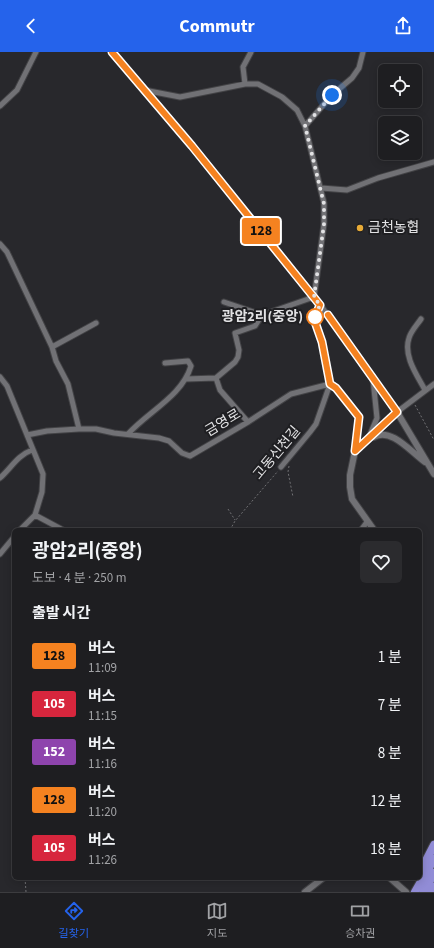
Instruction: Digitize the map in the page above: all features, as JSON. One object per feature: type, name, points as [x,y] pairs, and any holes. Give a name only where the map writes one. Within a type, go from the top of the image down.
[{"type":"highway","points":[[424,883],[434,844]]},
{"type":"highway","points":[[409,892],[424,883],[434,859]]},
{"type":"highway","points":[[415,892],[434,873]]},
{"type":"street","points":[[0,106],[17,90],[36,52]]},
{"type":"street","points":[[112,52],[192,147],[314,297],[397,412],[426,463],[434,474]]},
{"type":"street","points":[[245,84],[243,67],[251,52]]},
{"type":"street","points":[[305,126],[332,95],[352,78],[360,68],[363,52]]},
{"type":"street","points":[[143,90],[180,97],[245,84],[258,84],[282,97],[297,110],[305,126],[324,204],[324,224],[314,297]]},
{"type":"street","points":[[321,188],[347,190],[378,178],[434,162]]},
{"type":"street","points":[[0,244],[7,252],[52,347],[56,361],[68,384],[79,429]]},
{"type":"street","points":[[224,302],[262,315],[314,297]]},
{"type":"street","points":[[320,305],[314,319],[322,342],[330,384],[336,388],[359,417],[350,487],[352,499],[372,528]]},
{"type":"street","points":[[186,379],[216,378],[235,362],[238,358],[238,350],[235,333],[255,326],[262,315]]},
{"type":"street","points":[[421,319],[409,336],[408,350],[412,364],[425,390]]},
{"type":"street","points":[[52,347],[96,323]]},
{"type":"street","points":[[27,435],[47,431],[79,429],[96,429],[128,434],[168,399],[186,379],[191,366],[190,362],[183,361],[165,363]]},
{"type":"street","points":[[0,377],[7,386],[43,474],[42,492],[35,515],[22,528]]},
{"type":"street","points":[[216,378],[220,390],[248,422]]},
{"type":"street","points":[[367,440],[377,418],[373,378]]},
{"type":"street","name":"금영로","points":[[128,434],[169,441],[182,453],[190,456],[248,422],[291,394],[330,384]]},
{"type":"street","name":"고동신천길","points":[[281,467],[316,424],[330,384]]},
{"type":"street","points":[[355,451],[397,412],[434,384]]},
{"type":"street","points":[[367,440],[383,433],[391,436],[426,463]]},
{"type":"street","points":[[0,478],[19,456],[32,450]]},
{"type":"street","points":[[35,515],[59,528]]},
{"type":"street","points":[[362,528],[367,522]]},
{"type":"street","points":[[0,554],[12,539]]},
{"type":"street","points":[[305,892],[320,880]]},
{"type":"street","points":[[392,880],[406,892]]},
{"type":"path","points":[[413,401],[434,440]]},
{"type":"path","name":"고동신천길","points":[[231,528],[235,521],[281,467]]},
{"type":"path","points":[[289,477],[293,497]]},
{"type":"path","points":[[228,509],[235,521]]},
{"type":"path","points":[[25,880],[26,892]]},
{"type":"bus line","name":"128","points":[[112,52],[192,146],[295,272],[320,305],[314,319],[322,342],[327,375],[330,384],[336,388],[359,417],[355,451],[397,412],[328,315]]},
{"type":"place","name":"금천농협","points":[[360,228]]},
{"type":"place","name":"광암2리(중앙)","points":[[315,317]]},
{"type":"route","points":[[315,317],[314,319],[320,305],[314,297],[318,281],[324,224],[324,204],[305,126],[332,95]]}]
